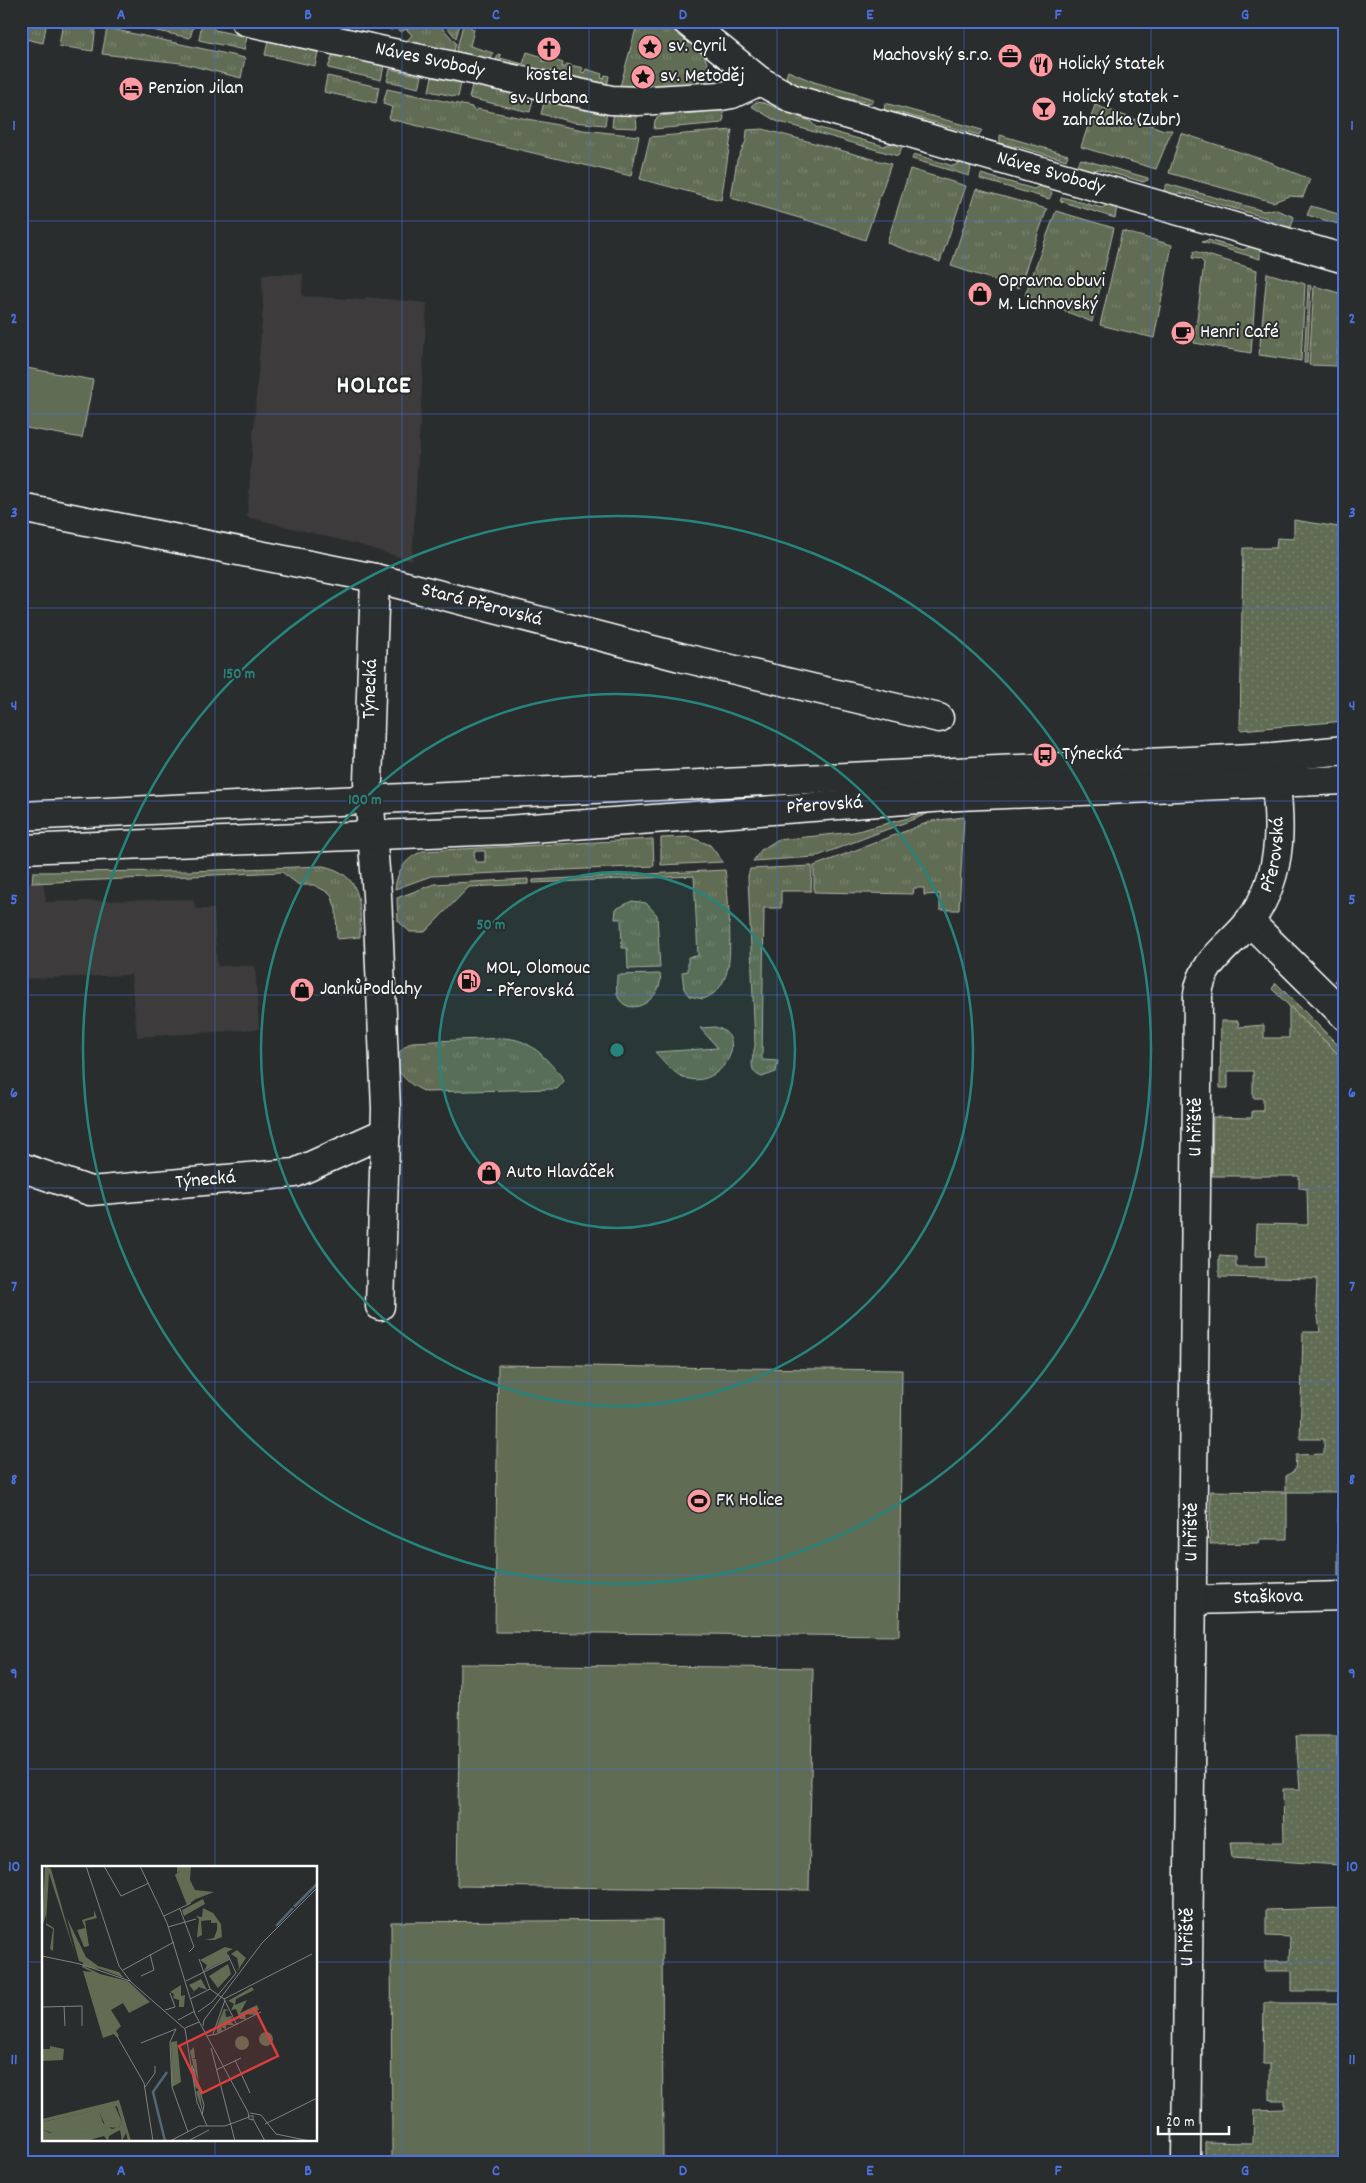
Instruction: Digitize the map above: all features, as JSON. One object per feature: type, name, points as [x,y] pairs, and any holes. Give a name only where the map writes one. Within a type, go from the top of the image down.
[{"type":"street","name":"Náves Svobody","points":[[245,21],[611,100],[638,101],[721,96],[732,94],[760,82]]},
{"type":"street","name":"Náves Svobody","points":[[686,21],[760,82],[780,94],[823,109],[1345,259]]},
{"type":"street","name":"Stará Přerovská","points":[[21,508],[375,578],[670,655],[938,718]]},
{"type":"street","name":"Týnecká","points":[[375,578],[368,782],[384,1026],[386,1132],[380,1306]]},
{"type":"street","name":"Přerovská","points":[[373,837],[576,825],[1275,769],[1345,750]]},
{"type":"street","name":"Přerovská","points":[[1249,922],[1263,900],[1274,872],[1279,832],[1275,769]]},
{"type":"street","name":"Přerovská","points":[[370,801],[1275,769],[1345,780]]},
{"type":"street","points":[[21,816],[370,801]]},
{"type":"street","points":[[21,849],[373,837]]},
{"type":"street","points":[[1249,922],[1345,1016]]},
{"type":"street","name":"U hřiště","points":[[1186,2162],[1198,994],[1206,967],[1249,922]]},
{"type":"street","name":"Týnecká","points":[[21,1167],[90,1191],[295,1173],[386,1132]]},
{"type":"street","name":"Staškova","points":[[1192,1600],[1345,1596]]},
{"type":"shaded area","points":[[262,274],[303,274],[302,296],[365,300],[366,297],[427,303],[412,561],[357,544],[247,517],[263,307]]},
{"type":"shaded area","points":[[43,882],[46,902],[193,899],[196,909],[214,909],[217,966],[255,966],[259,1029],[137,1037],[131,975],[21,979],[21,884]]},
{"type":"green space","points":[[21,21],[47,21],[43,43],[21,38]]},
{"type":"green space","points":[[63,21],[96,25],[93,51],[59,46]]},
{"type":"green space","points":[[110,21],[195,21],[190,38]]},
{"type":"green space","points":[[202,21],[208,22],[215,30],[247,37],[244,50],[199,40]]},
{"type":"green space","points":[[360,21],[377,21],[408,29],[411,21],[436,21],[456,43],[452,59],[401,47],[412,35],[406,29],[401,32],[395,28],[391,30],[385,26],[381,29],[375,25],[372,28],[367,22],[363,24]]},
{"type":"green space","points":[[442,21],[461,21],[456,38]]},
{"type":"green space","points":[[464,21],[473,21],[471,28],[474,29],[470,46],[493,53],[489,67],[454,60]]},
{"type":"green space","points":[[638,21],[664,21],[682,34],[704,55],[710,70],[707,81],[693,91],[618,94]]},
{"type":"green space","points":[[107,28],[245,58],[241,78],[181,63],[102,54]]},
{"type":"green space","points":[[268,41],[318,52],[315,66],[265,55]]},
{"type":"green space","points":[[334,51],[343,53],[343,57],[384,66],[381,80],[328,68]]},
{"type":"green space","points":[[527,52],[543,57],[542,61],[545,62],[547,58],[563,63],[562,67],[564,68],[566,64],[583,68],[581,72],[584,73],[586,69],[602,74],[601,78],[604,79],[605,75],[609,76],[606,93],[494,68],[498,54],[501,55],[500,58],[523,64]]},
{"type":"green space","points":[[390,69],[422,76],[419,88],[387,81]]},
{"type":"green space","points":[[788,71],[814,82],[873,99],[873,101],[870,103],[812,90],[792,82],[786,77]]},
{"type":"green space","points":[[327,76],[379,87],[376,103],[324,92]]},
{"type":"green space","points":[[432,77],[461,83],[458,97],[429,91]]},
{"type":"green space","points":[[472,85],[533,99],[530,112],[469,98]]},
{"type":"green space","points":[[387,89],[472,107],[476,111],[477,109],[583,130],[639,136],[631,176],[389,119],[392,107],[383,104]]},
{"type":"green space","points":[[544,102],[590,111],[594,107],[608,105],[605,125],[573,122],[541,114]]},
{"type":"green space","points":[[756,102],[764,103],[810,121],[816,127],[884,146],[895,141],[901,144],[902,147],[898,156],[776,121],[751,106]]},
{"type":"green space","points":[[885,103],[982,130],[979,135],[897,112],[893,116],[884,113]]},
{"type":"green space","points":[[722,105],[724,118],[722,123],[654,129],[655,120],[660,116],[705,112],[709,107]]},
{"type":"green space","points":[[1095,105],[1164,130],[1172,130],[1156,169],[1081,147]]},
{"type":"green space","points":[[614,107],[636,115],[637,128],[612,127]]},
{"type":"green space","points":[[763,129],[891,164],[865,240],[820,224],[731,198],[737,160],[746,141],[747,130]]},
{"type":"green space","points":[[732,130],[721,200],[640,179],[650,137]]},
{"type":"green space","points":[[1181,133],[1273,163],[1310,179],[1303,197],[1289,196],[1273,202],[1169,173]]},
{"type":"green space","points":[[1000,135],[1068,155],[1066,160],[1016,146],[1011,149],[1000,145]]},
{"type":"green space","points":[[914,154],[953,166],[963,161],[971,167],[969,176],[912,159]]},
{"type":"green space","points":[[1081,159],[1148,178],[1148,180],[1143,182],[1098,169],[1089,172],[1079,169],[1077,164]]},
{"type":"green space","points":[[910,169],[966,186],[940,262],[887,243]]},
{"type":"green space","points":[[981,174],[1034,189],[1043,184],[1047,185],[1052,193],[1049,199],[980,179]]},
{"type":"green space","points":[[1167,184],[1264,211],[1274,209],[1294,217],[1291,227],[1276,228],[1267,218],[1180,193],[1171,197],[1164,190]]},
{"type":"green space","points":[[976,189],[1047,209],[1019,288],[951,266]]},
{"type":"green space","points":[[1062,197],[1102,208],[1110,203],[1117,206],[1115,218],[1060,201]]},
{"type":"green space","points":[[1311,206],[1345,216],[1345,226],[1307,215]]},
{"type":"green space","points":[[1056,211],[1114,228],[1092,322],[1025,295]]},
{"type":"green space","points":[[1122,231],[1172,245],[1154,338],[1100,325]]},
{"type":"green space","points":[[1208,240],[1244,250],[1253,245],[1260,248],[1260,259],[1202,242]]},
{"type":"green space","points":[[1194,251],[1257,270],[1251,353],[1194,343],[1204,263],[1200,259],[1192,258]]},
{"type":"green space","points":[[1267,273],[1305,284],[1301,361],[1259,355]]},
{"type":"green space","points":[[1308,285],[1311,286],[1307,363],[1304,363]]},
{"type":"green space","points":[[1314,286],[1343,294],[1336,366],[1309,365]]},
{"type":"green space","points":[[21,367],[93,380],[82,438],[21,427]]},
{"type":"green space","points":[[1294,520],[1345,528],[1345,721],[1240,730],[1243,548],[1276,548],[1277,538],[1294,539]]},
{"type":"green space","points":[[935,811],[815,857],[753,861],[761,850],[777,840],[854,832]]},
{"type":"green space","points":[[964,817],[959,910],[940,910],[940,894],[924,895],[924,888],[914,888],[913,894],[814,892],[814,866],[932,821]]},
{"type":"green space","points":[[690,837],[710,845],[723,862],[661,865],[661,838]]},
{"type":"green space","points":[[653,839],[654,866],[431,876],[395,889],[400,870],[407,861],[423,851]],"holes":[[[474,851],[485,851],[485,862],[475,862]]]},
{"type":"green space","points":[[323,866],[336,870],[345,876],[357,892],[360,913],[360,937],[337,939],[336,910],[331,894],[314,885],[299,885],[282,872],[32,883],[33,872],[190,871]]},
{"type":"green space","points":[[812,866],[811,891],[781,891],[781,908],[764,908],[762,1060],[778,1061],[776,1072],[762,1077],[754,1072],[752,1064],[755,1045],[748,876],[750,869]]},
{"type":"green space","points":[[725,870],[729,921],[729,962],[722,985],[712,995],[703,999],[689,996],[684,989],[682,972],[688,971],[688,957],[698,956],[694,876],[533,883],[533,880]]},
{"type":"green space","points":[[528,879],[528,884],[469,887],[425,932],[410,932],[398,921],[397,898],[434,884]]},
{"type":"green space","points":[[632,901],[646,903],[657,915],[660,968],[628,969],[627,948],[622,948],[621,919],[615,919],[616,909]]},
{"type":"green space","points":[[1345,970],[1345,991],[1334,981]]},
{"type":"green space","points":[[660,974],[658,990],[647,1002],[632,1007],[625,1005],[619,999],[617,975]]},
{"type":"green space","points":[[1276,983],[1345,1052],[1345,1061],[1272,989]]},
{"type":"green space","points":[[1289,1006],[1345,1061],[1345,1120],[1339,1126],[1345,1132],[1345,1143],[1339,1148],[1345,1154],[1345,1575],[1338,1576],[1338,1492],[1287,1492],[1287,1539],[1260,1539],[1259,1543],[1210,1544],[1210,1491],[1286,1492],[1286,1476],[1295,1470],[1296,1455],[1324,1454],[1324,1439],[1300,1439],[1303,1332],[1320,1332],[1316,1302],[1317,1279],[1219,1277],[1219,1256],[1236,1257],[1236,1267],[1266,1267],[1266,1256],[1256,1256],[1257,1224],[1308,1225],[1307,1189],[1299,1188],[1299,1176],[1212,1176],[1213,1117],[1252,1118],[1252,1111],[1263,1111],[1263,1098],[1253,1098],[1253,1071],[1228,1071],[1228,1088],[1220,1088],[1221,1021],[1238,1021],[1239,1027],[1264,1025],[1264,1038],[1289,1038]]},
{"type":"green space","points":[[715,1027],[726,1033],[731,1042],[731,1052],[726,1062],[718,1071],[707,1078],[694,1080],[677,1074],[655,1052],[718,1048],[700,1028]]},
{"type":"green space","points":[[503,1038],[522,1042],[537,1050],[564,1081],[557,1089],[426,1092],[403,1077],[397,1063],[398,1056],[403,1049],[412,1042]]},
{"type":"green space","name":"FK Holice","points":[[498,1365],[902,1370],[899,1636],[495,1632]]},
{"type":"green space","points":[[460,1664],[813,1668],[809,1890],[457,1886]]},
{"type":"green space","points":[[1296,1736],[1337,1736],[1337,1756],[1345,1756],[1345,2162],[1205,2162],[1205,2142],[1253,2143],[1254,2110],[1284,2109],[1284,2100],[1270,2100],[1270,2064],[1263,2064],[1264,2003],[1339,2003],[1339,1991],[1292,1991],[1292,1971],[1265,1971],[1265,1961],[1289,1961],[1290,1937],[1266,1936],[1266,1910],[1339,1908],[1339,1865],[1232,1858],[1230,1842],[1284,1842],[1283,1789],[1300,1789]]},
{"type":"green space","points":[[662,1920],[663,2162],[392,2162],[391,1922]]},
{"type":"place","name":"sv. Cyril","points":[[650,47]]},
{"type":"place","name":"kostel sv. Urbana","points":[[549,49]]},
{"type":"place","name":"Machovský s.r.o.","points":[[1010,56]]},
{"type":"place","name":"Holický Statek","points":[[1041,65]]},
{"type":"place","name":"sv. Metoděj","points":[[643,77]]},
{"type":"place","name":"Penzion Jilan","points":[[131,89]]},
{"type":"place","name":"Holický statek - zahrádka (Zubr)","points":[[1044,109]]},
{"type":"place","name":"Opravna obuvi M. Lichnovský","points":[[980,294]]},
{"type":"place","name":"Henri Café","points":[[1183,333]]},
{"type":"place","name":"Týnecká","points":[[1045,755]]},
{"type":"place","name":"MOL, Olomouc - Přerovská","points":[[469,981]]},
{"type":"place","name":"JankůPodlahy","points":[[302,990]]},
{"type":"place","name":"Auto Hlaváček","points":[[489,1173]]},
{"type":"place","name":"FK Holice","points":[[699,1501]]},
{"type":"district","name":"HOLICE","points":[[374,387]]}]
